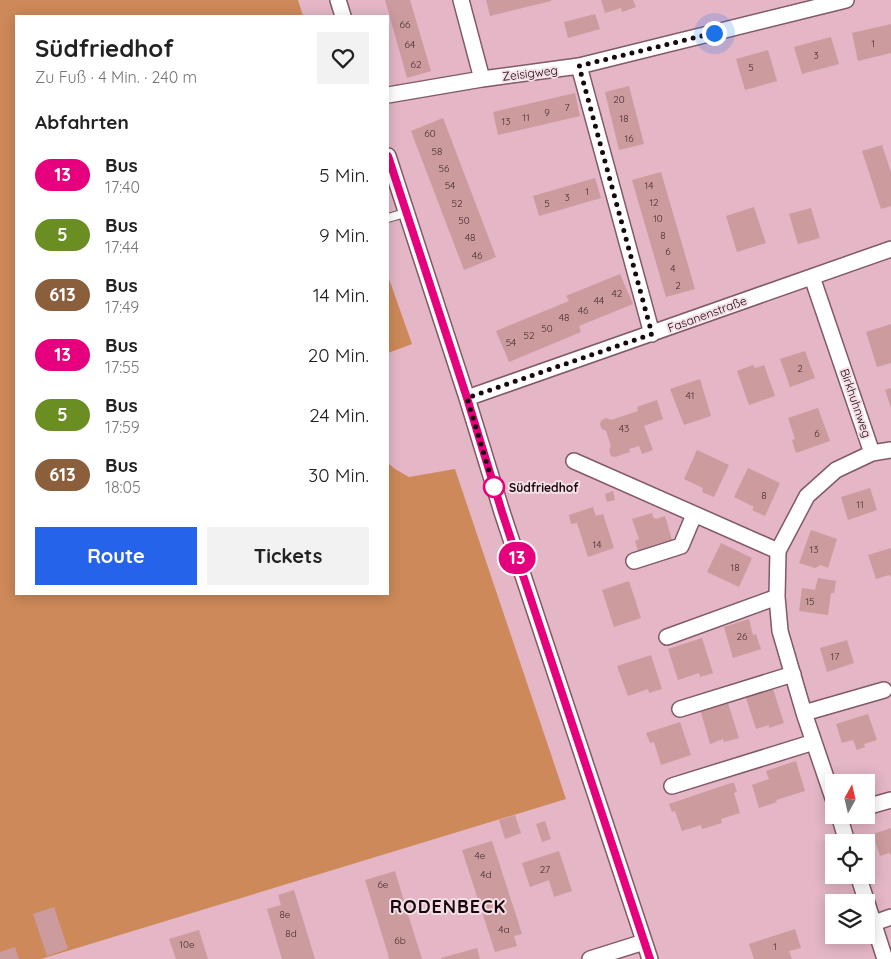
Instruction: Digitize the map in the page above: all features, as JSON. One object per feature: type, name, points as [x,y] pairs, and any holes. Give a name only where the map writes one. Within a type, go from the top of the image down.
[{"type":"street","points":[[338,0],[343,15]]},
{"type":"street","points":[[461,0],[482,79]]},
{"type":"street","name":"Zeisigweg","points":[[389,95],[482,79],[579,66],[846,0]]},
{"type":"street","points":[[579,66],[652,334]]},
{"type":"street","points":[[389,159],[502,512],[650,959]]},
{"type":"street","name":"Fasanenstraße","points":[[467,398],[891,250]]},
{"type":"street","name":"Birkhuhnweg","points":[[812,277],[872,453],[836,470],[807,496],[778,551],[777,597],[780,631],[804,713],[825,774]]},
{"type":"street","points":[[872,453],[891,450]]},
{"type":"street","points":[[574,460],[778,551]]},
{"type":"street","points":[[634,561],[681,546],[694,515]]},
{"type":"street","points":[[667,638],[777,597]]},
{"type":"street","points":[[680,709],[793,674]]},
{"type":"street","points":[[804,713],[884,690]]},
{"type":"street","points":[[672,786],[814,742]]},
{"type":"street","points":[[875,804],[891,800]]},
{"type":"street","points":[[875,923],[891,917]]},
{"type":"street","points":[[875,926],[885,959]]},
{"type":"street","points":[[590,959],[644,942]]},
{"type":"lane","points":[[389,218],[405,213]]},
{"type":"shaded area","points":[[0,0],[298,0],[303,15],[15,15],[15,595],[389,595],[389,464],[409,477],[455,469],[566,799],[41,959],[0,959]]},
{"type":"shaded area","points":[[389,279],[412,344],[389,353]]},
{"type":"building","points":[[385,0],[410,0],[431,71],[407,78]]},
{"type":"building","points":[[486,0],[551,0],[551,1],[490,16]]},
{"type":"building","points":[[601,0],[633,0],[636,7],[622,12],[621,8],[605,13]]},
{"type":"building","points":[[595,14],[600,29],[568,38],[564,22]]},
{"type":"building","points":[[891,24],[891,53],[858,61],[852,33]]},
{"type":"building","points":[[831,37],[839,64],[802,74],[794,47]]},
{"type":"building","points":[[768,50],[777,81],[745,90],[736,59]]},
{"type":"building","points":[[629,86],[644,144],[619,150],[605,92]]},
{"type":"building","points":[[575,93],[580,116],[498,135],[493,112]]},
{"type":"building","points":[[443,118],[496,257],[464,270],[411,131]]},
{"type":"building","points":[[882,145],[891,172],[891,206],[881,209],[862,151]]},
{"type":"building","points":[[661,172],[695,289],[666,297],[632,180]]},
{"type":"building","points":[[595,178],[601,198],[539,216],[533,196]]},
{"type":"building","points":[[754,207],[766,243],[737,252],[726,216]]},
{"type":"building","points":[[811,208],[820,238],[798,244],[789,214]]},
{"type":"building","points":[[620,274],[633,304],[579,326],[581,332],[509,362],[496,331],[569,301],[566,296]]},
{"type":"building","points":[[891,324],[891,363],[877,367],[866,332]]},
{"type":"building","points":[[805,351],[815,378],[790,387],[780,359]]},
{"type":"building","points":[[753,365],[755,368],[764,365],[775,396],[749,405],[737,371]]},
{"type":"building","points":[[700,379],[711,416],[684,425],[670,389]]},
{"type":"building","points":[[891,388],[891,408],[885,390]]},
{"type":"building","points":[[657,400],[663,419],[644,426],[653,450],[642,454],[639,446],[629,449],[630,452],[615,457],[611,456],[609,450],[611,446],[606,431],[601,428],[600,423],[602,420],[607,418],[611,420],[638,411],[637,407]]},
{"type":"building","points":[[818,408],[830,441],[796,453],[792,440],[795,439],[788,418]]},
{"type":"building","points":[[697,450],[729,465],[714,497],[702,492],[703,488],[684,479]]},
{"type":"building","points":[[748,468],[780,483],[765,516],[752,510],[754,507],[734,497]]},
{"type":"building","points":[[870,488],[877,510],[848,520],[841,497]]},
{"type":"building","points":[[613,491],[615,500],[607,502],[605,494]]},
{"type":"building","points":[[593,507],[596,516],[603,514],[614,548],[588,557],[577,523],[571,524],[569,515]]},
{"type":"building","points":[[652,513],[656,519],[665,516],[673,543],[639,554],[635,541],[639,539],[632,519]]},
{"type":"building","points":[[811,530],[837,539],[828,568],[821,565],[815,568],[799,563]]},
{"type":"building","points":[[721,543],[752,558],[739,587],[707,572]]},
{"type":"building","points":[[891,548],[891,577],[889,575],[876,579],[868,555]]},
{"type":"building","points":[[818,578],[836,581],[834,593],[831,593],[828,615],[799,611],[802,588],[815,590]]},
{"type":"building","points":[[629,581],[641,618],[614,627],[602,590]]},
{"type":"building","points":[[749,619],[753,635],[756,634],[761,649],[733,658],[724,627]]},
{"type":"building","points":[[702,638],[713,673],[700,677],[699,673],[678,680],[668,649]]},
{"type":"building","points":[[847,640],[854,663],[827,672],[820,648]]},
{"type":"building","points":[[651,655],[662,689],[649,693],[648,689],[628,696],[617,666]]},
{"type":"building","points":[[772,686],[784,723],[769,728],[769,725],[756,729],[745,695]]},
{"type":"building","points":[[727,700],[739,738],[724,742],[723,739],[710,744],[700,709]]},
{"type":"building","points":[[868,714],[877,740],[864,744],[865,747],[857,750],[853,740],[842,743],[836,724]]},
{"type":"building","points":[[680,722],[691,755],[661,765],[654,742],[650,743],[646,733]]},
{"type":"building","points":[[796,761],[805,791],[776,800],[777,802],[759,808],[752,785],[769,779],[766,771]]},
{"type":"building","points":[[734,783],[737,792],[734,793],[740,813],[721,819],[722,823],[702,829],[701,825],[682,831],[675,811],[672,812],[669,804]]},
{"type":"building","points":[[515,815],[521,833],[505,839],[499,820]]},
{"type":"building","points":[[545,821],[551,839],[542,842],[536,824]]},
{"type":"building","points":[[891,828],[891,855],[889,853],[880,856],[875,834],[873,834]]},
{"type":"building","points":[[492,841],[522,934],[514,936],[517,946],[495,952],[462,850]]},
{"type":"building","points":[[559,851],[572,891],[554,897],[549,880],[530,887],[522,863]]},
{"type":"building","points":[[395,871],[422,959],[389,959],[365,880]]},
{"type":"building","points":[[294,890],[315,959],[282,959],[267,909],[281,905],[278,895]]},
{"type":"building","points":[[54,907],[68,949],[47,956],[33,914]]},
{"type":"building","points":[[795,929],[801,948],[789,951],[792,959],[754,959],[749,944]]},
{"type":"building","points":[[199,930],[208,959],[176,959],[169,939]]},
{"type":"building","points":[[15,947],[19,959],[0,959],[0,952]]},
{"type":"building","points":[[477,948],[480,959],[441,959],[441,958]]},
{"type":"bus line","name":"13","points":[[389,159],[502,512],[650,959]]},
{"type":"place","name":"Südfriedhof","points":[[494,487]]},
{"type":"district","name":"RODENBECK","points":[[448,906]]},
{"type":"route","points":[[494,487],[467,398],[652,334],[579,66],[714,33]]}]
